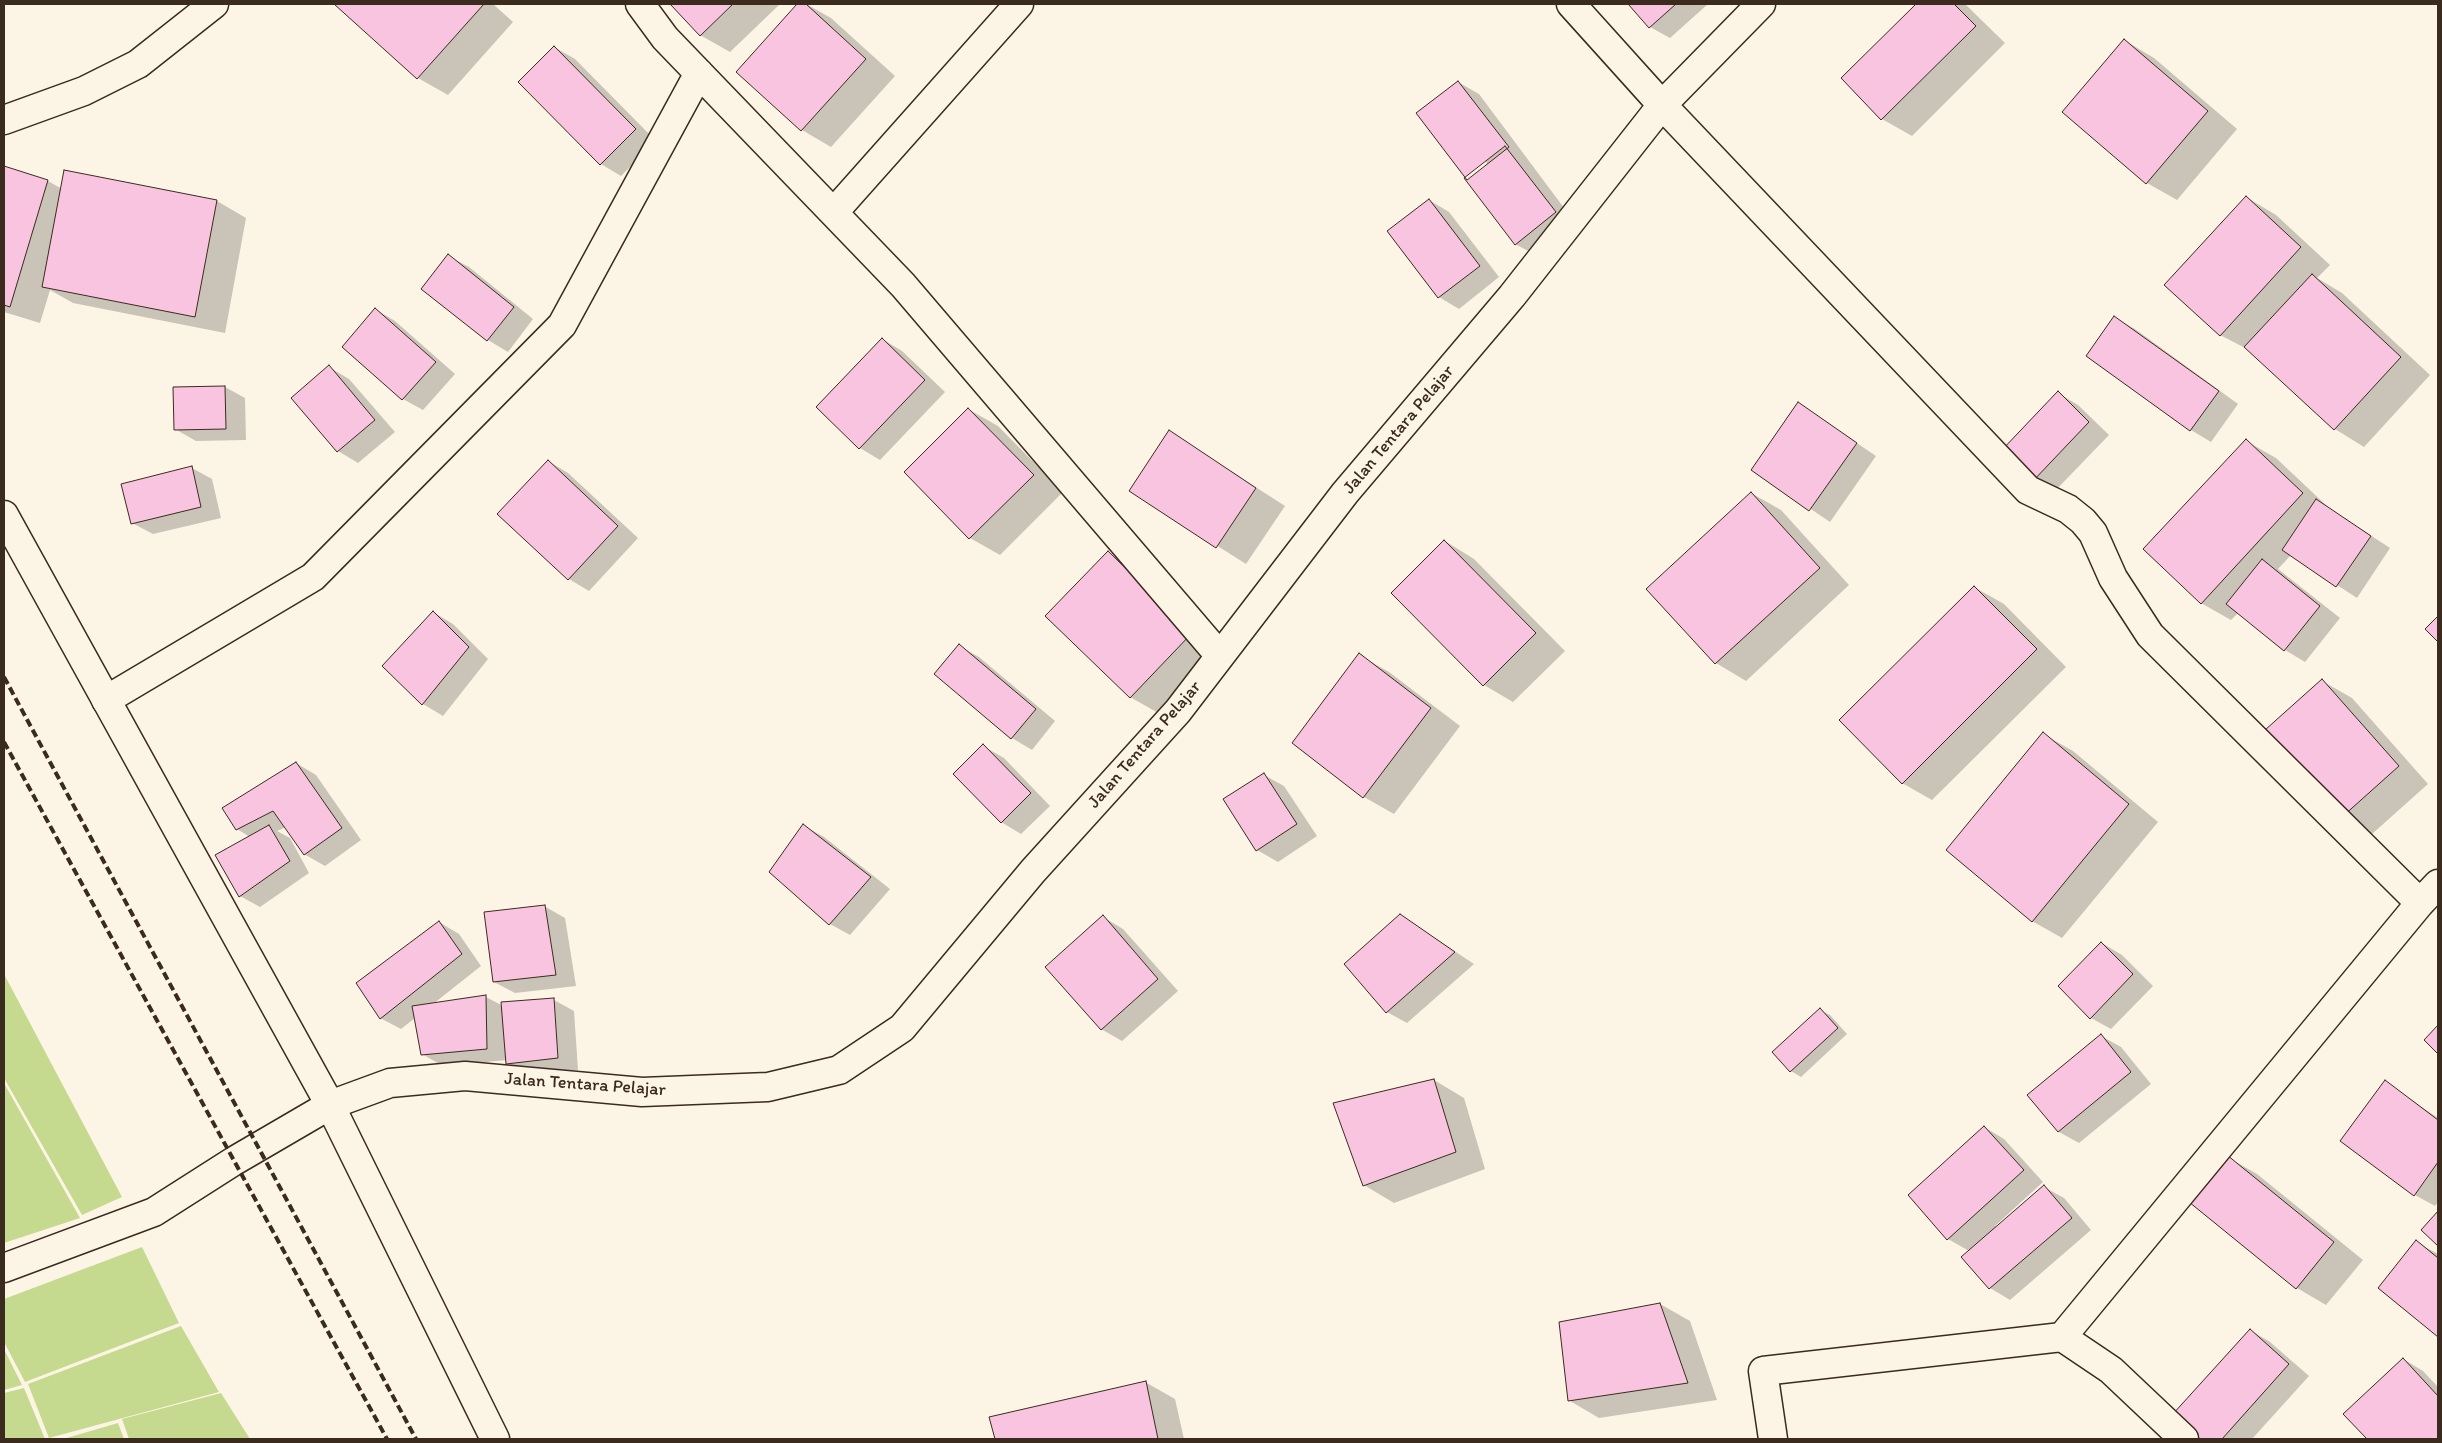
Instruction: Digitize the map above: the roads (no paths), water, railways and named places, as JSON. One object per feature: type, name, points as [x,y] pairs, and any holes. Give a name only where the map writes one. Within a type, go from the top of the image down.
[{"type":"street","points":[[4,120],[84,91],[138,64],[214,4]]},
{"type":"street","points":[[640,4],[665,38],[903,285],[1220,656]]},
{"type":"street","points":[[834,212],[1019,4]]},
{"type":"street","points":[[1571,4],[1662,105],[2028,490],[2068,509],[2083,521],[2093,533],[2113,578],[2150,635],[2429,894],[2062,1338]]},
{"type":"street","name":"Jalan Tentara Pelajar","points":[[4,1268],[154,1212],[234,1161],[330,1105],[390,1083],[465,1076],[642,1092],[768,1087],[839,1070],[902,1028],[1033,871],[1178,711],[1345,493],[1512,296],[1662,105],[1761,4]]},
{"type":"street","points":[[106,700],[313,577],[562,325],[699,74]]},
{"type":"street","points":[[4,516],[330,1105],[495,1439]]},
{"type":"street","points":[[1773,1439],[1763,1371],[2062,1338],[2111,1370],[2184,1439]]},
{"type":"railway","points":[[4,677],[416,1439]]},
{"type":"railway","points":[[4,742],[387,1439]]}]
